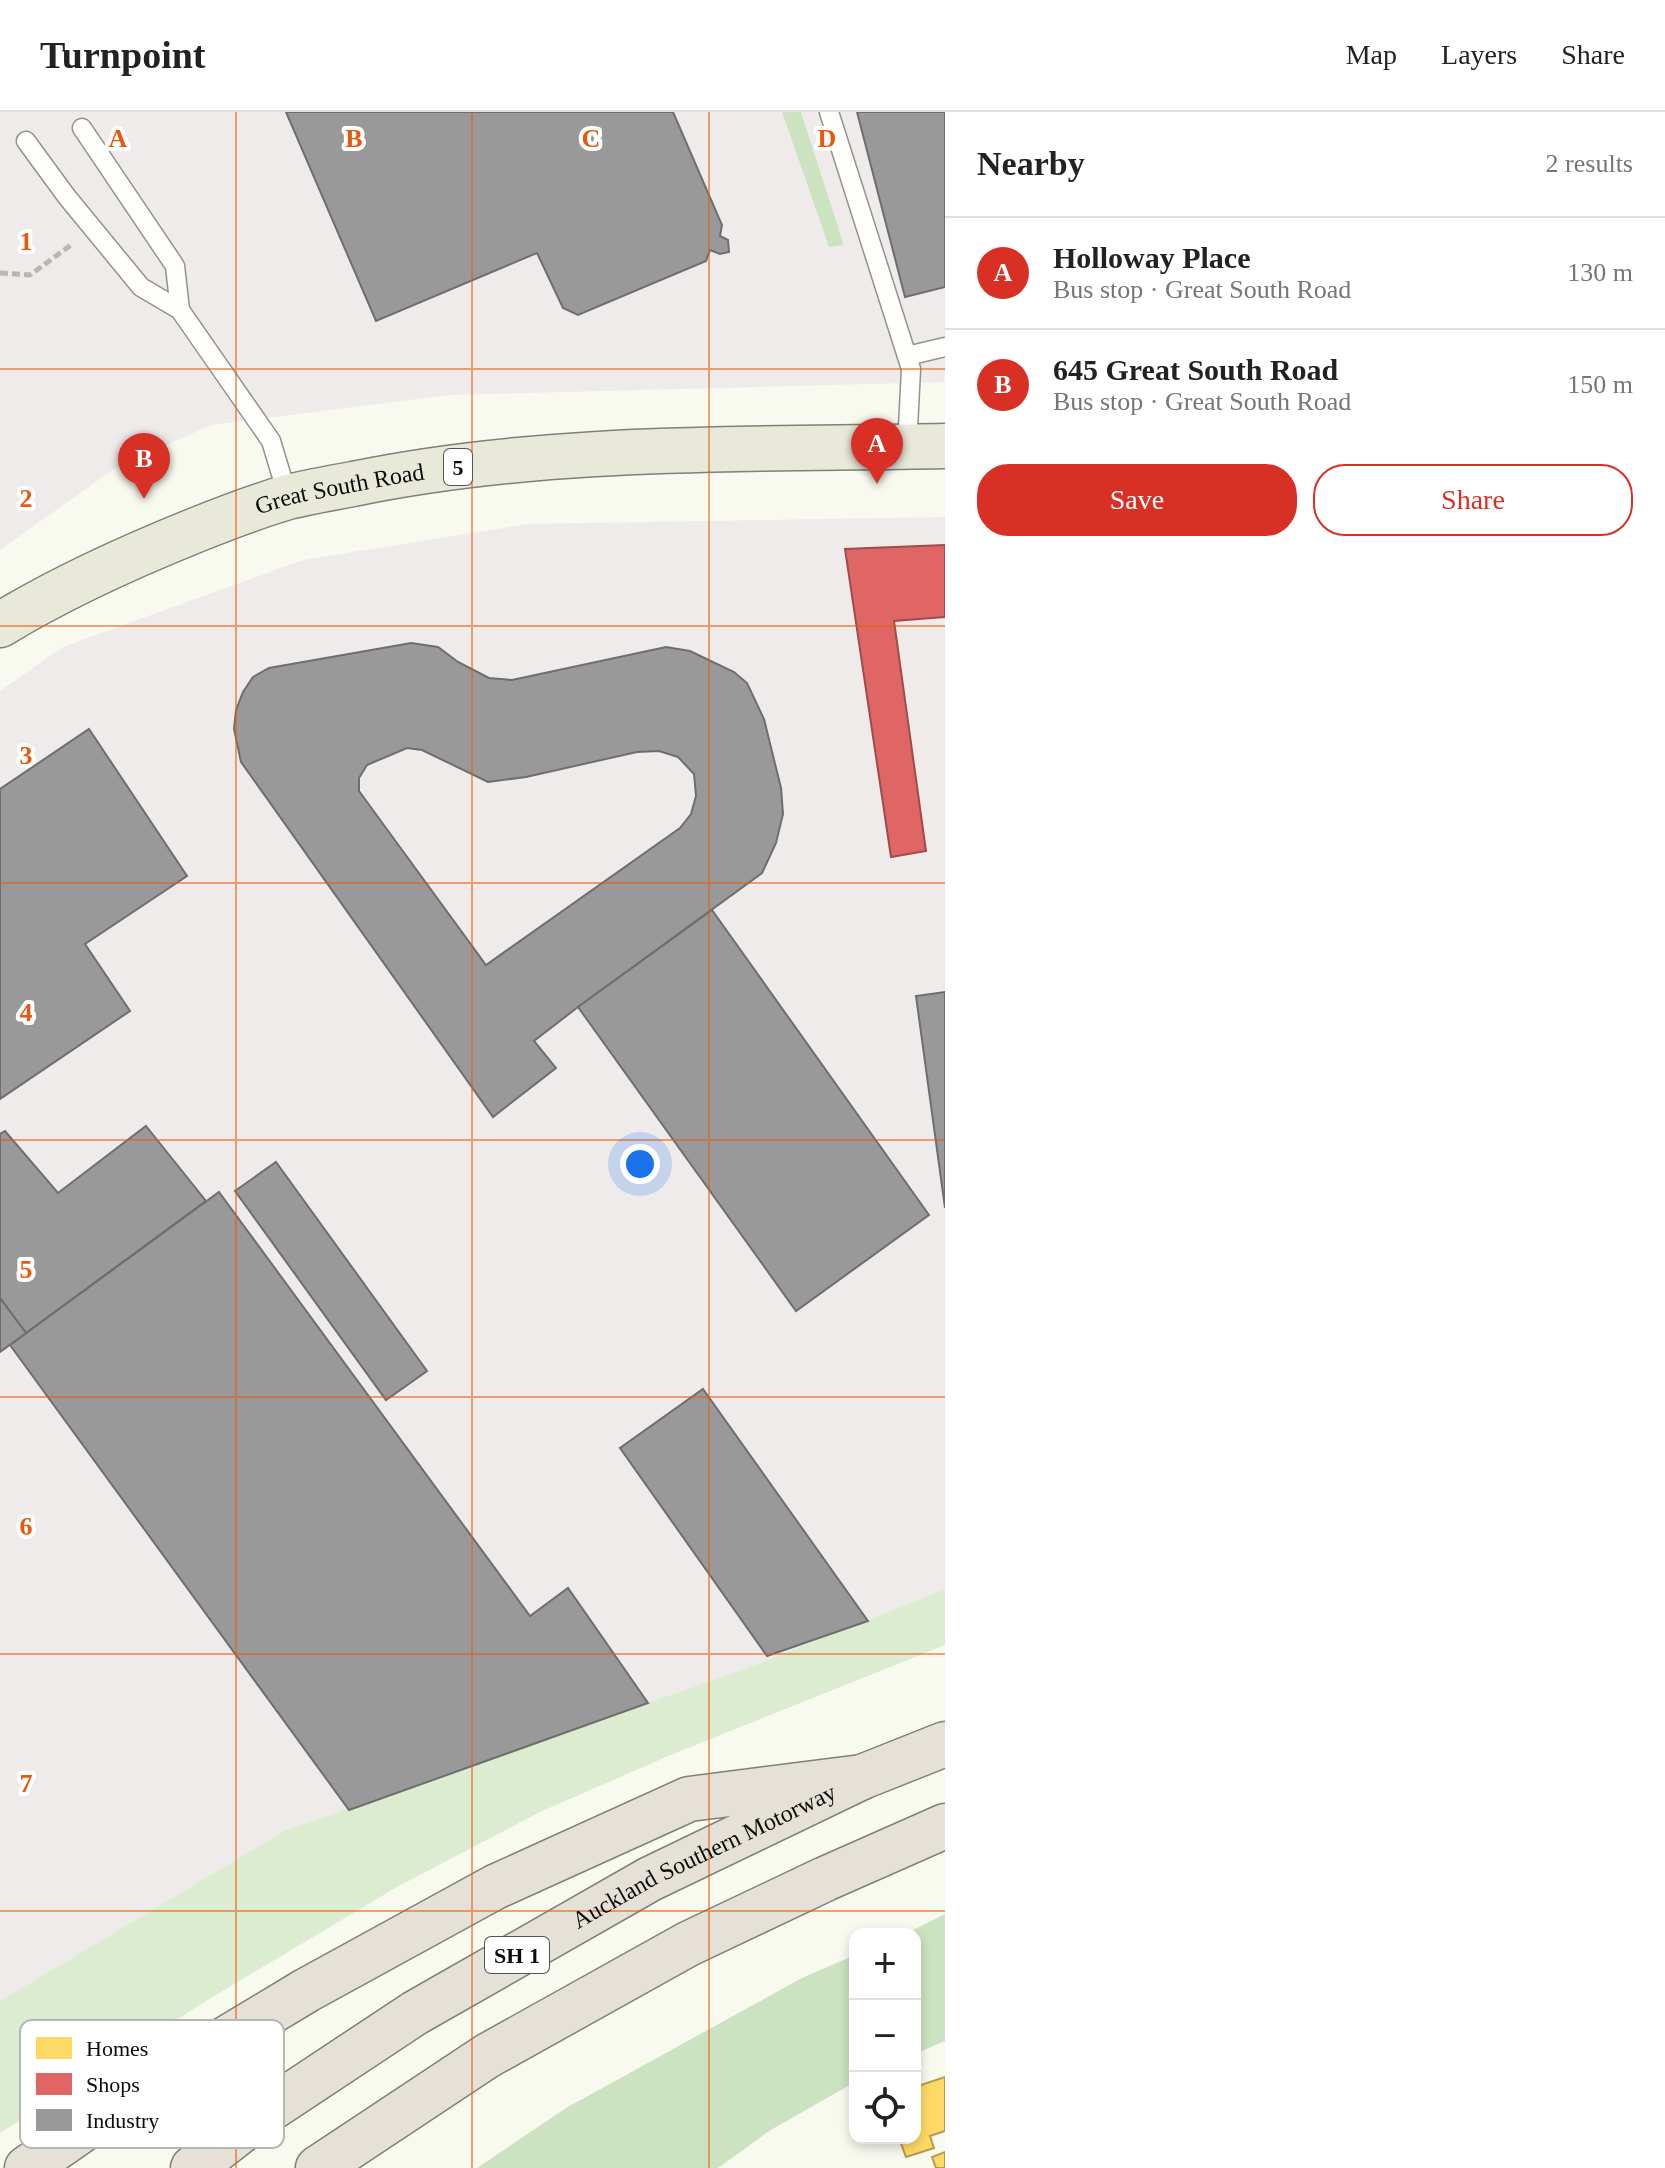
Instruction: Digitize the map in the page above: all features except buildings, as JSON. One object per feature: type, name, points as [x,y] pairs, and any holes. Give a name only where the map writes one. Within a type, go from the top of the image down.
[{"type":"highway","name":"Auckland Southern Motorway","points":[[284,2100],[415,2013],[650,1879],[862,1777],[945,1744]]},
{"type":"highway","points":[[257,2020],[495,1887],[689,1799],[862,1777]]},
{"type":"highway","points":[[318,2168],[487,2056],[688,1944],[945,1826]]},
{"type":"highway","points":[[27,2168],[56,2148]]},
{"type":"highway","name":"Auckland Southern Motorway","points":[[193,2168],[219,2148]]},
{"type":"main road","name":"Great South Road","points":[[0,625],[65,588],[227,518],[288,497],[406,473],[614,452],[926,446]]},
{"type":"lane","points":[[829,112],[911,369],[926,446]]},
{"type":"lane","points":[[82,128],[175,266],[180,310]]},
{"type":"lane","points":[[26,141],[67,197],[141,287],[180,310],[271,441],[288,497]]},
{"type":"lane","points":[[907,356],[945,347]]},
{"type":"path","points":[[0,273],[30,275],[75,243]]},
{"type":"shaded area","points":[[0,112],[782,112],[829,247],[844,244],[801,112],[945,112],[945,382],[449,395],[211,425],[114,469],[0,550]]},
{"type":"shaded area","points":[[945,517],[945,1589],[758,1664],[284,1831],[0,2001],[0,691],[63,647],[303,560],[528,524]]},
{"type":"green space","points":[[782,112],[801,112],[844,245],[829,247]]},
{"type":"green space","points":[[945,1589],[945,1645],[673,1754],[540,1812],[397,1887],[176,2020],[20,2020],[20,2120],[0,2133],[0,2001],[284,1831],[758,1664]]},
{"type":"green space","points":[[945,1914],[945,2041],[921,2051],[921,1928],[917,1928]]},
{"type":"green space","points":[[849,1958],[849,2085],[769,2131],[718,2168],[477,2168],[566,2108],[802,1978]]},
{"type":"place","name":"Holloway Place","points":[[877,484]]},
{"type":"place","name":"645 Great South Road","points":[[144,499]]}]
